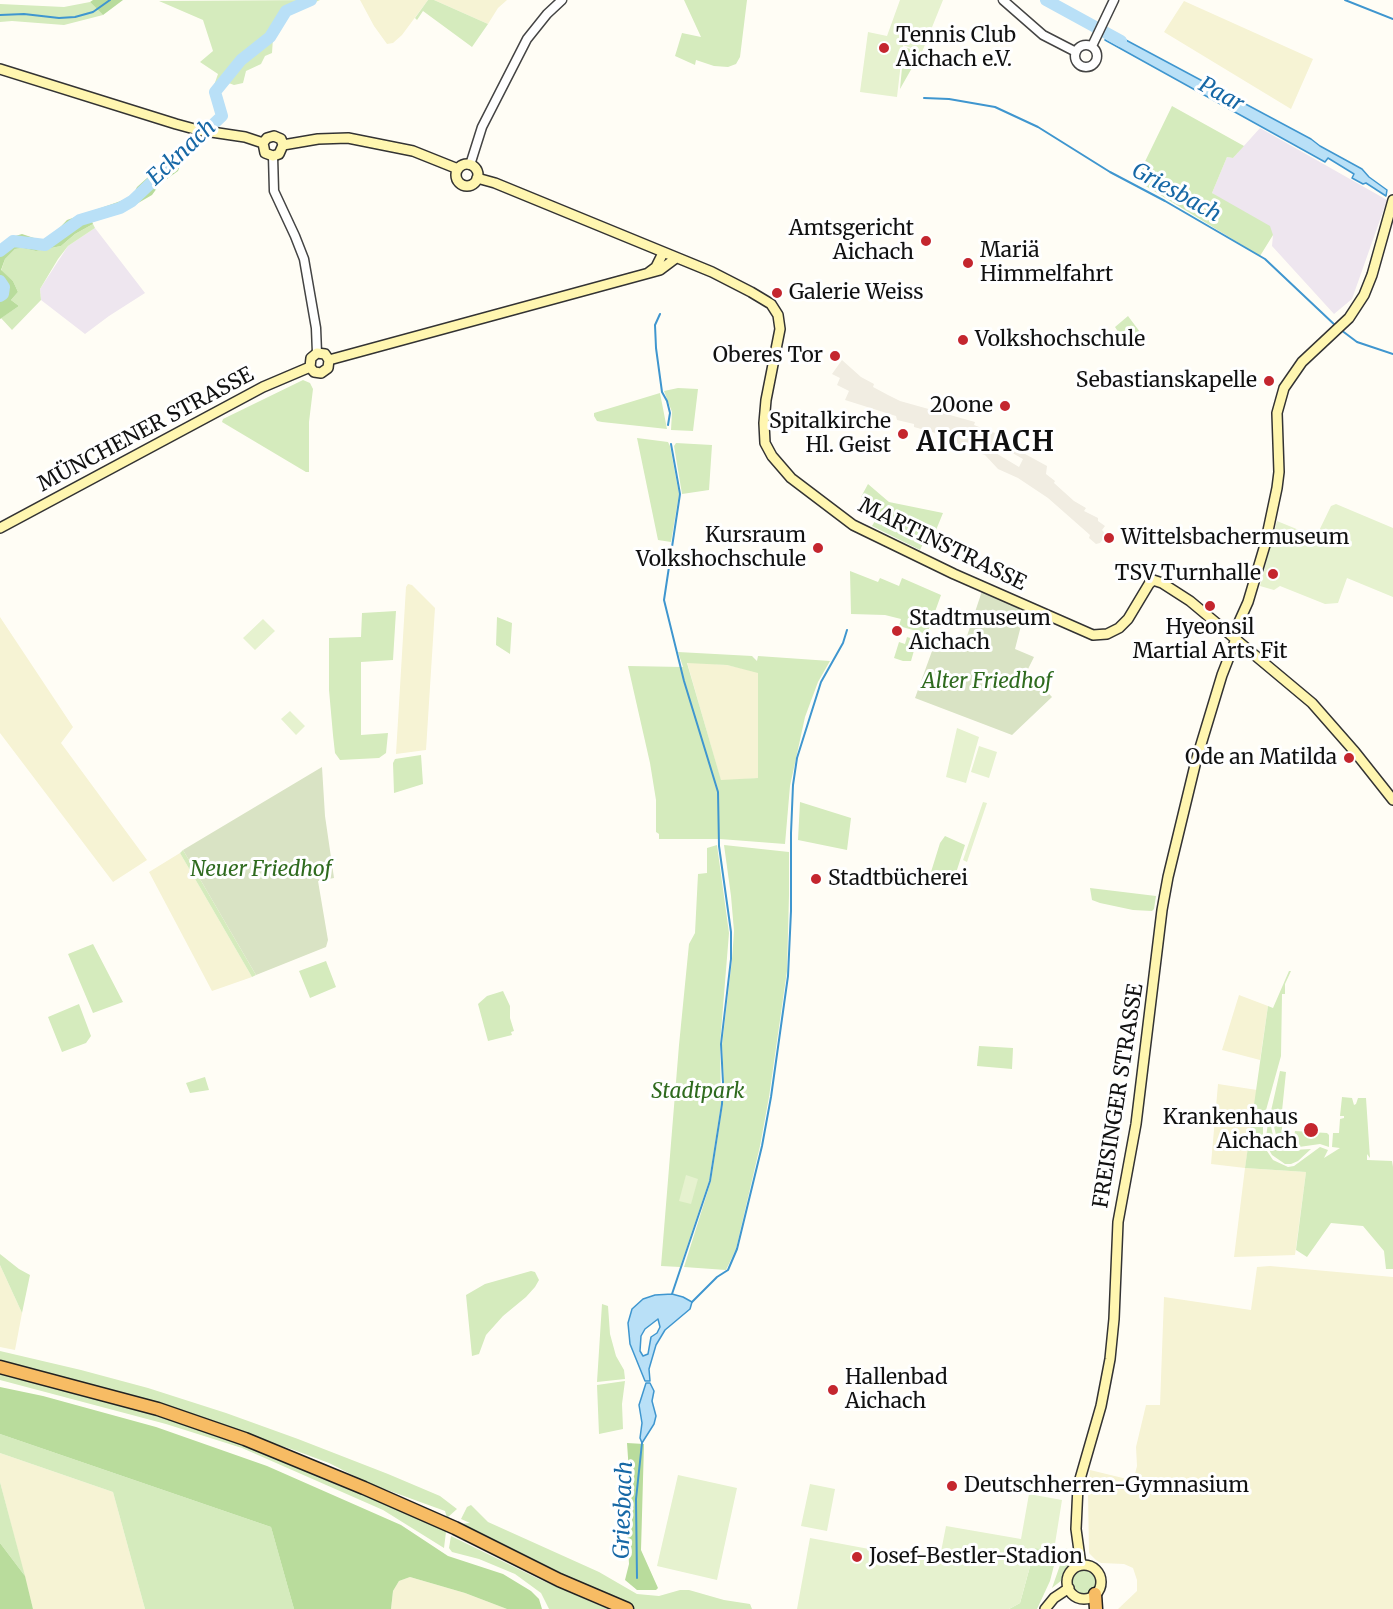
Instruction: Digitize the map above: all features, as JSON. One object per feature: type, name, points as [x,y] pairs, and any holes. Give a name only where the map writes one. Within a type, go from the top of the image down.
[{"type":"highway","points":[[0,1367],[158,1409],[245,1439],[454,1528],[559,1580],[627,1609]]},
{"type":"highway","points":[[1090,1601],[1096,1609]]},
{"type":"main road","points":[[0,69],[198,130],[245,137],[263,143]]},
{"type":"main road","points":[[274,136],[281,139],[283,145],[279,154],[273,156],[265,153],[263,143],[267,138],[274,136]]},
{"type":"main road","points":[[283,145],[329,138],[366,141],[413,151],[458,169]]},
{"type":"main road","points":[[464,165],[470,165],[476,170],[477,178],[471,184],[462,184],[456,176],[458,169],[464,165]]},
{"type":"main road","points":[[477,178],[495,183],[676,258]]},
{"type":"main road","name":"FREISINGER STRASSE","points":[[1081,1565],[1076,1530],[1078,1486],[1101,1407],[1110,1359],[1118,1222],[1142,1082],[1164,900],[1196,762],[1262,556],[1279,472],[1277,413],[1282,394],[1288,380],[1302,362],[1349,318],[1364,295],[1372,276],[1393,200]]},
{"type":"main road","points":[[648,273],[656,267],[663,253]]},
{"type":"main road","name":"MÜNCHENER STRASSE","points":[[0,528],[263,387],[310,367],[314,372],[321,373],[328,368],[329,360],[660,270],[676,258]]},
{"type":"main road","name":"MARTINSTRASSE","points":[[676,258],[717,275],[765,300],[776,309],[780,321],[766,400],[765,443],[772,456],[791,478],[837,514],[863,530],[954,574],[1093,635],[1107,633],[1124,624],[1145,588],[1153,580],[1184,596],[1236,639]]},
{"type":"main road","points":[[310,367],[311,357],[317,353],[325,354],[329,360]]},
{"type":"main road","points":[[1236,639],[1312,703],[1393,800]]},
{"type":"main road","points":[[1081,1565],[1093,1567],[1100,1574],[1101,1585],[1090,1601],[1075,1596],[1069,1588],[1069,1574],[1075,1567],[1081,1565]]},
{"type":"main road","points":[[1045,1609],[1054,1598],[1069,1588]]},
{"type":"street","points":[[470,165],[482,126],[527,39],[547,14],[562,0]]},
{"type":"street","points":[[1003,0],[1043,35],[1076,52]]},
{"type":"street","points":[[1092,46],[1114,0]]},
{"type":"street","points":[[1083,46],[1092,46],[1098,56],[1095,63],[1089,67],[1079,64],[1076,52],[1083,46]]},
{"type":"street","points":[[273,156],[274,191],[304,259],[316,328],[317,353]]},
{"type":"shaded area","points":[[360,0],[428,0],[402,35],[393,43],[387,44]]},
{"type":"shaded area","points":[[434,0],[507,0],[498,8],[488,24]]},
{"type":"shaded area","points":[[1184,1],[1313,59],[1291,109],[1164,32]]},
{"type":"shaded area","points":[[1260,128],[1387,200],[1352,299],[1334,314],[1272,246],[1273,235],[1212,193],[1227,157],[1233,158]]},
{"type":"shaded area","points":[[95,228],[145,293],[85,334],[41,300],[40,289],[68,246]]},
{"type":"shaded area","points":[[842,360],[861,377],[874,384],[873,387],[900,401],[975,422],[974,425],[995,433],[994,437],[1047,466],[1046,474],[1074,501],[1086,508],[1084,511],[1098,518],[1098,521],[1105,526],[1102,530],[1106,535],[1100,543],[1096,544],[1089,538],[1090,535],[1048,498],[1018,478],[998,469],[985,455],[960,447],[959,444],[939,434],[914,427],[914,424],[897,420],[896,416],[845,400],[849,391],[837,385],[840,378],[832,374]],"holes":[[[993,442],[1023,459],[1019,467],[989,449]]]},
{"type":"shaded area","points":[[408,584],[412,585],[435,608],[426,750],[396,754],[406,587]]},
{"type":"shaded area","points":[[0,617],[73,727],[61,743],[147,860],[113,882],[0,733]]},
{"type":"shaded area","points":[[687,662],[727,665],[758,672],[758,778],[721,781]]},
{"type":"shaded area","points":[[180,853],[252,977],[212,991],[149,872]]},
{"type":"shaded area","points":[[1239,995],[1268,1006],[1260,1060],[1222,1050]]},
{"type":"shaded area","points":[[1218,1084],[1257,1090],[1245,1168],[1211,1164]]},
{"type":"shaded area","points":[[1245,1168],[1306,1172],[1295,1255],[1234,1257]]},
{"type":"shaded area","points":[[0,1265],[22,1313],[15,1350],[0,1347]]},
{"type":"shaded area","points":[[1270,1266],[1393,1277],[1393,1609],[1118,1609],[1137,1591],[1137,1580],[1133,1568],[1124,1564],[1101,1563],[1089,1553],[1090,1470],[1127,1479],[1129,1474],[1135,1474],[1136,1447],[1146,1405],[1160,1405],[1164,1297],[1251,1310],[1257,1267]]},
{"type":"shaded area","points":[[0,1453],[113,1492],[145,1609],[33,1609],[0,1482]]},
{"type":"shaded area","points":[[410,1577],[465,1593],[507,1609],[391,1609],[393,1591],[399,1581]]},
{"type":"green space","points":[[93,0],[123,0],[103,15],[90,2]]},
{"type":"green space","points":[[320,0],[283,17],[279,33],[273,38],[272,53],[265,56],[261,64],[246,71],[243,83],[234,85],[226,82],[221,86],[218,91],[219,100],[225,115],[215,126],[210,125],[221,114],[221,111],[212,91],[218,74],[200,62],[213,51],[203,20],[159,1]]},
{"type":"green space","points":[[428,0],[434,0],[488,24],[472,47],[423,11],[417,20],[415,18]]},
{"type":"green space","points":[[684,0],[747,0],[740,57],[736,64],[728,67],[714,66],[696,60],[695,65],[675,56],[682,33],[701,37]]},
{"type":"green space","name":"Tennis Club Aichach e.V.","points":[[900,0],[943,0],[922,52],[903,45],[897,97],[860,92],[868,32],[887,36]]},
{"type":"green space","points":[[90,2],[103,15],[64,25],[0,22],[0,4],[64,7]]},
{"type":"green space","points":[[904,47],[921,52],[900,89]]},
{"type":"green space","points":[[1172,106],[1244,146],[1233,158],[1227,157],[1212,193],[1270,226],[1273,235],[1260,256],[1136,180]]},
{"type":"green space","points":[[195,135],[208,138],[181,163],[178,171],[160,184],[152,195],[133,206],[91,219],[93,224],[75,234],[61,246],[36,251],[15,249],[5,259],[1,270],[13,281],[18,292],[11,300],[19,306],[0,319],[0,246],[12,237],[22,234],[43,241],[49,239],[67,220],[132,197],[137,187]]},
{"type":"green space","points":[[93,224],[95,228],[68,246],[58,259],[40,289],[41,300],[12,330],[1,318],[19,306],[11,300],[18,292],[13,281],[1,271],[5,259],[15,249],[36,251],[61,246],[75,234]]},
{"type":"green space","points":[[1128,316],[1143,336],[1128,347],[1115,327]]},
{"type":"green space","points":[[303,380],[310,383],[313,389],[309,422],[309,472],[222,422],[223,419]]},
{"type":"green space","points":[[678,388],[698,389],[693,431],[671,430],[672,412],[664,391]]},
{"type":"green space","points":[[660,393],[667,429],[602,422],[597,421],[594,416],[594,413]]},
{"type":"green space","points":[[637,438],[668,442],[670,446],[679,494],[671,542],[658,540]]},
{"type":"green space","points":[[676,443],[712,445],[709,490],[682,494],[674,446]]},
{"type":"green space","points":[[868,484],[889,502],[943,513],[934,535],[927,535],[920,550],[872,526],[880,512],[861,497]]},
{"type":"green space","points":[[1336,504],[1393,528],[1393,597],[1347,578],[1338,603],[1325,604],[1280,586],[1274,590],[1260,586],[1277,521],[1316,537],[1331,506]]},
{"type":"green space","points":[[850,571],[878,582],[880,578],[899,586],[902,578],[941,595],[927,634],[899,626],[901,619],[885,615],[851,614]]},
{"type":"green space","name":"Alter Friedhof","points":[[982,591],[1025,610],[1015,649],[1034,657],[1027,671],[1052,697],[1012,735],[915,698],[936,640],[963,648]]},
{"type":"green space","points":[[396,611],[393,660],[361,662],[361,735],[388,733],[386,753],[379,758],[340,760],[335,753],[333,735],[329,690],[329,638],[361,637],[362,613]]},
{"type":"green space","points":[[497,617],[512,623],[510,654],[496,645]]},
{"type":"green space","points":[[263,619],[275,631],[255,650],[243,638]]},
{"type":"green space","points":[[907,637],[917,640],[911,661],[894,658],[899,642],[905,644]]},
{"type":"green space","points":[[678,652],[752,656],[757,661],[758,656],[830,661],[818,682],[805,717],[790,786],[785,844],[720,839],[659,839],[659,834],[656,832],[656,800],[650,763],[628,666],[683,667]],"holes":[[[687,663],[727,665],[758,673],[758,778],[721,780]]]},
{"type":"green space","points":[[290,711],[305,726],[296,735],[281,719]]},
{"type":"green space","points":[[957,728],[979,737],[966,783],[946,777]]},
{"type":"green space","points":[[979,746],[997,752],[989,778],[971,772]]},
{"type":"green space","points":[[421,755],[423,784],[394,793],[393,763],[395,759]]},
{"type":"green space","name":"Neuer Friedhof","points":[[322,767],[325,816],[334,878],[318,881],[328,940],[326,947],[256,975],[183,850]]},
{"type":"green space","points":[[800,802],[851,818],[847,850],[798,840]]},
{"type":"green space","points":[[983,802],[987,803],[967,862],[963,860]]},
{"type":"green space","points":[[945,836],[965,845],[955,876],[931,872],[940,843]]},
{"type":"green space","name":"Stadtpark","points":[[717,845],[729,933],[720,1044],[721,1104],[709,1181],[680,1267],[661,1266],[679,1045],[689,944],[695,933],[698,874],[707,873],[707,848]]},
{"type":"green space","points":[[724,845],[789,852],[787,971],[769,1097],[736,1249],[726,1270],[684,1267],[711,1181],[723,1103],[722,1045],[734,931]]},
{"type":"green space","points":[[183,850],[256,975],[252,977],[180,853]]},
{"type":"green space","points":[[1090,888],[1156,896],[1154,909],[1152,911],[1133,910],[1100,903],[1092,900]]},
{"type":"green space","points":[[93,944],[123,1002],[93,1013],[68,954]]},
{"type":"green space","points":[[326,961],[336,987],[310,998],[299,971]]},
{"type":"green space","points":[[1291,971],[1285,984],[1285,994],[1282,994],[1281,1056],[1263,1121],[1263,1145],[1273,1160],[1288,1167],[1294,1166],[1320,1147],[1328,1150],[1324,1158],[1340,1148],[1332,1147],[1333,1133],[1339,1133],[1340,1119],[1344,1118],[1340,1116],[1342,1097],[1352,1098],[1354,1105],[1358,1098],[1366,1098],[1370,1158],[1367,1154],[1367,1160],[1392,1161],[1393,1167],[1393,1269],[1386,1269],[1384,1251],[1363,1226],[1331,1223],[1307,1257],[1296,1250],[1306,1172],[1245,1168],[1268,1006],[1273,1008]]},
{"type":"green space","points":[[503,991],[510,1006],[510,1018],[514,1031],[511,1032],[512,1035],[488,1041],[478,1004],[487,996]]},
{"type":"green space","points":[[79,1004],[91,1036],[86,1043],[62,1052],[48,1017]]},
{"type":"green space","points":[[979,1046],[1013,1048],[1012,1069],[977,1066]]},
{"type":"green space","points":[[1280,1071],[1286,1072],[1282,1111],[1271,1111]]},
{"type":"green space","points":[[205,1077],[209,1090],[190,1093],[186,1083]]},
{"type":"green space","points":[[1271,1114],[1282,1114],[1282,1130],[1289,1131],[1289,1147],[1283,1145],[1276,1135]]},
{"type":"green space","points":[[1269,1116],[1273,1136],[1284,1148],[1311,1149],[1298,1161],[1285,1164],[1272,1155],[1266,1137]]},
{"type":"green space","points":[[1295,1131],[1327,1133],[1329,1147],[1320,1144],[1292,1148]]},
{"type":"green space","points":[[686,1175],[698,1179],[691,1204],[679,1201]]},
{"type":"green space","points":[[0,1254],[30,1275],[22,1313],[0,1265]]},
{"type":"green space","points":[[531,1271],[535,1272],[539,1280],[535,1287],[503,1316],[486,1335],[479,1354],[472,1356],[466,1295],[485,1284]]},
{"type":"green space","points":[[602,1304],[608,1306],[610,1334],[616,1356],[624,1370],[625,1379],[597,1382]]},
{"type":"green space","points":[[0,1351],[148,1388],[226,1413],[388,1474],[440,1496],[457,1509],[447,1518],[445,1511],[368,1483],[329,1463],[294,1450],[101,1387],[0,1362]]},
{"type":"green space","points":[[0,1372],[118,1402],[214,1432],[320,1473],[446,1532],[444,1548],[383,1510],[242,1448],[166,1424],[0,1380]]},
{"type":"green space","points":[[625,1381],[622,1404],[623,1429],[599,1434],[597,1385]]},
{"type":"green space","points":[[0,1387],[43,1396],[156,1427],[267,1466],[401,1525],[448,1556],[503,1574],[531,1591],[539,1599],[542,1609],[507,1609],[465,1593],[410,1577],[399,1581],[393,1591],[391,1609],[294,1609],[271,1527],[0,1434]]},
{"type":"green space","points":[[0,1434],[271,1527],[294,1609],[145,1609],[113,1492],[0,1453]]},
{"type":"green space","points":[[627,1443],[644,1444],[641,1550],[658,1588],[656,1590],[637,1590],[625,1580],[629,1564],[627,1527],[630,1487]]},
{"type":"green space","points":[[678,1475],[737,1488],[717,1580],[657,1566]]},
{"type":"green space","points":[[0,1482],[25,1576],[0,1543]]},
{"type":"green space","points":[[810,1484],[835,1489],[827,1531],[801,1526]]},
{"type":"green space","name":"Josef-Bestler-Stadion","points":[[1029,1494],[1062,1500],[1054,1550],[1035,1548],[1020,1603],[1009,1609],[797,1609],[810,1538],[939,1562],[946,1526],[1021,1539]]},
{"type":"green space","points":[[471,1505],[488,1522],[599,1572],[637,1594],[659,1596],[689,1590],[724,1600],[750,1604],[752,1609],[635,1609],[460,1524],[470,1523],[461,1519],[467,1507]]},
{"type":"green space","points":[[451,1536],[541,1580],[608,1609],[549,1609],[541,1593],[515,1574],[479,1559],[452,1552],[449,1548]]},
{"type":"green space","points":[[0,1543],[25,1576],[33,1609],[0,1609]]},
{"type":"green space","points":[[1035,1548],[1058,1550],[1050,1581],[1037,1609],[1009,1609],[1020,1603]]},
{"type":"green space","points":[[1066,1548],[1071,1557],[1068,1568],[1062,1580],[1052,1588]]},
{"type":"green space","points":[[1085,1569],[1094,1573],[1098,1582],[1094,1591],[1085,1595],[1076,1591],[1072,1582],[1076,1573]]},
{"type":"water","points":[[1109,31],[1311,139],[1362,169],[1387,190],[1386,196],[1366,183],[1363,184],[1352,178],[1354,174],[1328,158],[1325,162],[1105,40]]},
{"type":"water","points":[[672,1294],[692,1302],[690,1309],[665,1330],[656,1345],[649,1369],[650,1381],[645,1381],[630,1344],[628,1323],[632,1309],[643,1299],[655,1295]],"holes":[[[658,1319],[660,1327],[651,1337],[648,1354],[643,1356],[640,1351],[641,1336],[645,1329]]]},
{"type":"water","points":[[646,1383],[650,1383],[654,1391],[652,1401],[656,1416],[654,1424],[642,1443],[639,1405]]},
{"type":"waterway","points":[[0,15],[75,17],[93,12],[110,0]]},
{"type":"waterway","name":"Ecknach","points":[[0,251],[13,241],[45,245],[80,220],[120,208],[132,201],[222,116],[215,92],[241,60],[270,37],[286,11],[311,0]]},
{"type":"waterway","name":"Paar","points":[[1046,0],[1121,41]]},
{"type":"waterway","points":[[1345,0],[1393,19]]},
{"type":"waterway","name":"Griesbach","points":[[924,98],[949,99],[995,107],[1038,127],[1110,172],[1265,259],[1337,327]]},
{"type":"waterway","name":"Ecknach","points":[[0,281],[4,287],[3,294],[0,296]]},
{"type":"waterway","points":[[660,314],[655,325],[656,348],[662,392],[670,413],[668,425]]},
{"type":"waterway","name":"Griesbach","points":[[1341,330],[1357,342],[1393,354]]},
{"type":"waterway","points":[[671,444],[680,494],[664,600],[684,681],[718,792],[719,846],[731,932],[731,959],[721,1044],[722,1104],[710,1181],[672,1294]]},
{"type":"waterway","points":[[692,1302],[717,1277],[728,1270],[737,1249],[762,1146],[788,976],[791,833],[793,785],[797,758],[821,682],[843,643],[847,630]]},
{"type":"waterway","name":"Griesbach","points":[[637,1578],[636,1499],[642,1443]]},
{"type":"place","name":"Tennis Club Aichach e.V.","points":[[884,48]]},
{"type":"place","name":"Amtsgericht Aichach","points":[[926,241]]},
{"type":"place","name":"Mariä Himmelfahrt","points":[[968,263]]},
{"type":"place","name":"Galerie Weiss","points":[[777,293]]},
{"type":"place","name":"Volkshochschule","points":[[963,340]]},
{"type":"place","name":"Oberes Tor","points":[[835,356]]},
{"type":"place","name":"Sebastianskapelle","points":[[1269,381]]},
{"type":"place","name":"20one","points":[[1005,406]]},
{"type":"place","name":"Spitalkirche Hl. Geist","points":[[903,434]]},
{"type":"place","name":"Wittelsbachermuseum","points":[[1109,538]]},
{"type":"place","name":"Kursraum Volkshochschule","points":[[818,548]]},
{"type":"place","name":"TSV Turnhalle","points":[[1273,574]]},
{"type":"place","name":"Hyeonsil Martial Arts Fit","points":[[1210,606]]},
{"type":"place","name":"Stadtmuseum Aichach","points":[[897,631]]},
{"type":"place","name":"Ode an Matilda","points":[[1349,758]]},
{"type":"place","name":"Stadtbücherei","points":[[816,879]]},
{"type":"place","name":"Krankenhaus Aichach","points":[[1311,1130]]},
{"type":"place","name":"Hallenbad Aichach","points":[[833,1390]]},
{"type":"place","name":"Deutschherren-Gymnasium","points":[[952,1486]]},
{"type":"place","name":"Josef-Bestler-Stadion","points":[[857,1557]]},
{"type":"district","name":"AICHACH","points":[[986,443]]}]
